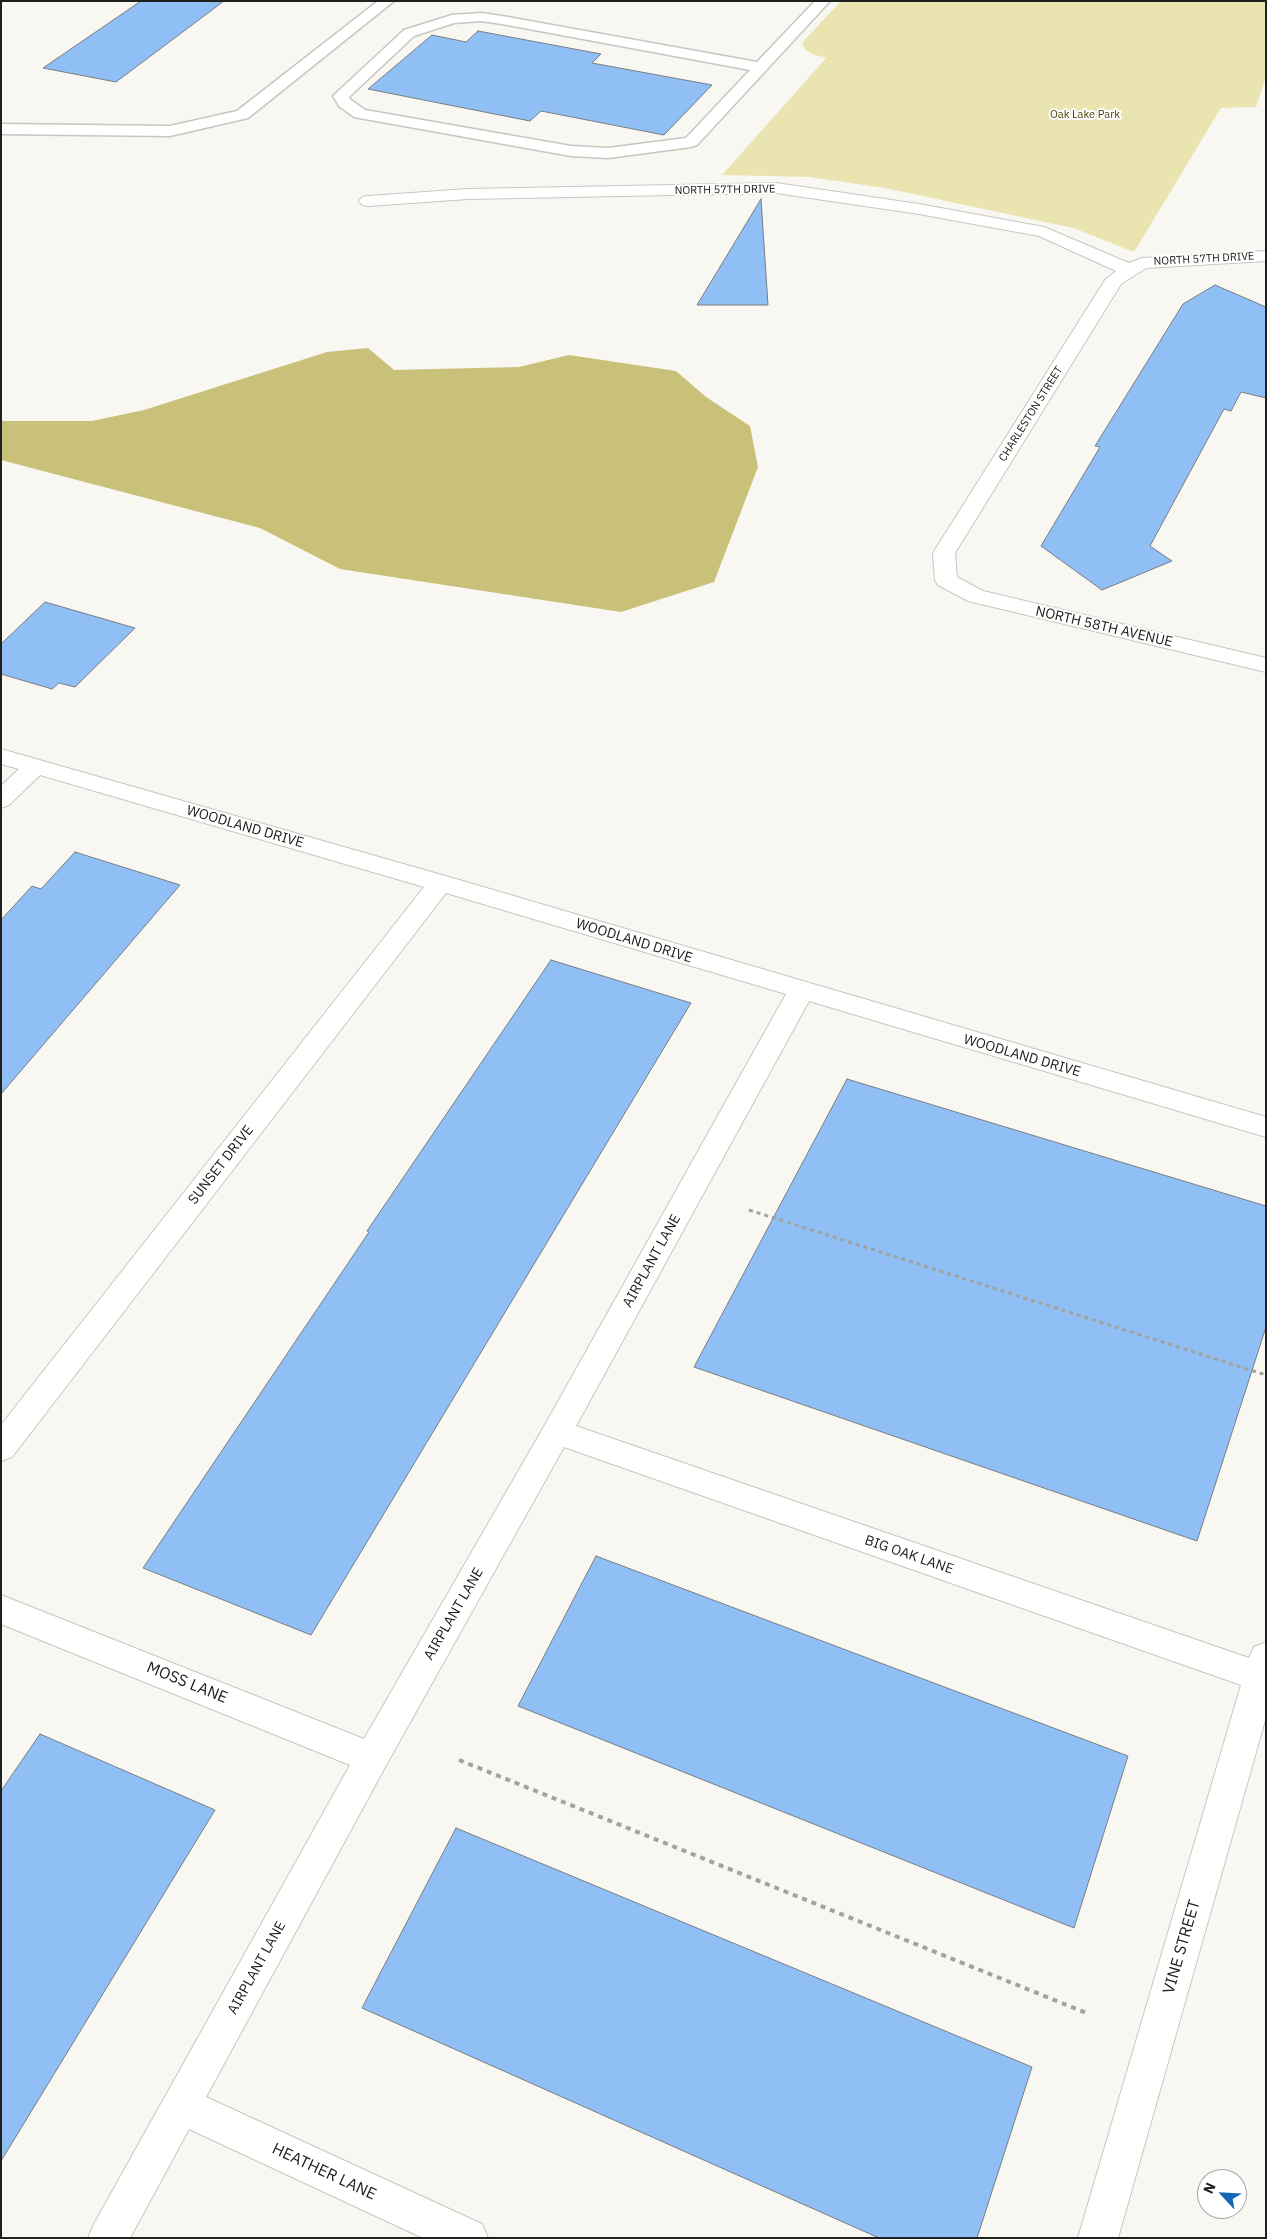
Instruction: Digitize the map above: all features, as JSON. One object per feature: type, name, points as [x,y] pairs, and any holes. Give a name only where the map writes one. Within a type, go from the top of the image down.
[{"type":"street","name":"NORTH 57TH DRIVE","points":[[368,200],[468,194],[776,188],[920,209],[1044,232],[1136,266],[1266,256]]},
{"type":"street","name":"CHARLESTON STREET","points":[[946,580],[944,553],[1114,280],[1136,266]]},
{"type":"street","name":"NORTH 58TH AVENUE","points":[[946,580],[976,596],[1266,665]]},
{"type":"street","name":"WOODLAND DRIVE","points":[[1,756],[440,883],[1266,1127]]},
{"type":"street","points":[[1,800],[35,766]]},
{"type":"street","name":"SUNSET DRIVE","points":[[1,1448],[440,883]]},
{"type":"street","name":"AIRPLANT LANE","points":[[108,2238],[372,1758],[558,1432],[801,991]]},
{"type":"street","name":"BIG OAK LANE","points":[[558,1432],[1263,1667]]},
{"type":"street","name":"MOSS LANE","points":[[1,1609],[372,1758]]},
{"type":"street","name":"VINE STREET","points":[[1098,2238],[1263,1667]]},
{"type":"street","name":"HEATHER LANE","points":[[181,2105],[468,2238]]},
{"type":"lane","points":[[1,129],[170,131],[242,115],[387,1]]},
{"type":"lane","points":[[452,18],[471,1]]},
{"type":"lane","points":[[761,68],[502,20],[452,18],[409,34],[341,96],[345,103],[360,114],[571,151],[608,154],[690,142],[761,68],[823,1]]},
{"type":"path","points":[[749,1210],[1266,1375]]},
{"type":"path","points":[[459,1760],[1089,2014]]},
{"type":"green space","name":"Oak Lake Park","points":[[841,1],[1266,1],[1266,77],[1256,107],[1221,108],[1134,252],[1073,228],[885,188],[809,177],[722,175],[826,58],[812,54],[805,49],[802,43]]},
{"type":"shaded area","points":[[368,348],[394,370],[519,367],[569,355],[676,371],[706,397],[750,426],[758,467],[714,582],[621,612],[340,569],[260,528],[1,460],[1,421],[92,421],[144,410],[327,352]]},
{"type":"building","points":[[141,1],[224,1],[116,82],[43,68]]},
{"type":"building","points":[[478,31],[601,54],[592,63],[712,85],[664,135],[541,111],[530,121],[368,89],[432,35],[466,42]]},
{"type":"building","points":[[761,199],[768,305],[697,305]]},
{"type":"building","points":[[1215,285],[1266,307],[1266,398],[1241,392],[1231,411],[1224,409],[1150,546],[1172,561],[1102,590],[1041,546],[1100,447],[1095,446],[1183,304]]},
{"type":"building","points":[[45,602],[135,628],[75,687],[59,683],[52,689],[1,674],[1,644]]},
{"type":"building","points":[[75,852],[180,885],[1,1094],[1,920],[32,886],[41,889]]},
{"type":"building","points":[[551,960],[691,1003],[311,1635],[143,1568],[369,1232],[367,1231]]},
{"type":"building","points":[[847,1079],[1266,1206],[1266,1327],[1197,1541],[694,1367]]},
{"type":"building","points":[[596,1556],[1128,1756],[1074,1928],[518,1706]]},
{"type":"building","points":[[40,1734],[215,1810],[1,2161],[1,1791]]},
{"type":"building","points":[[456,1828],[1032,2067],[977,2238],[879,2238],[362,2008]]}]
